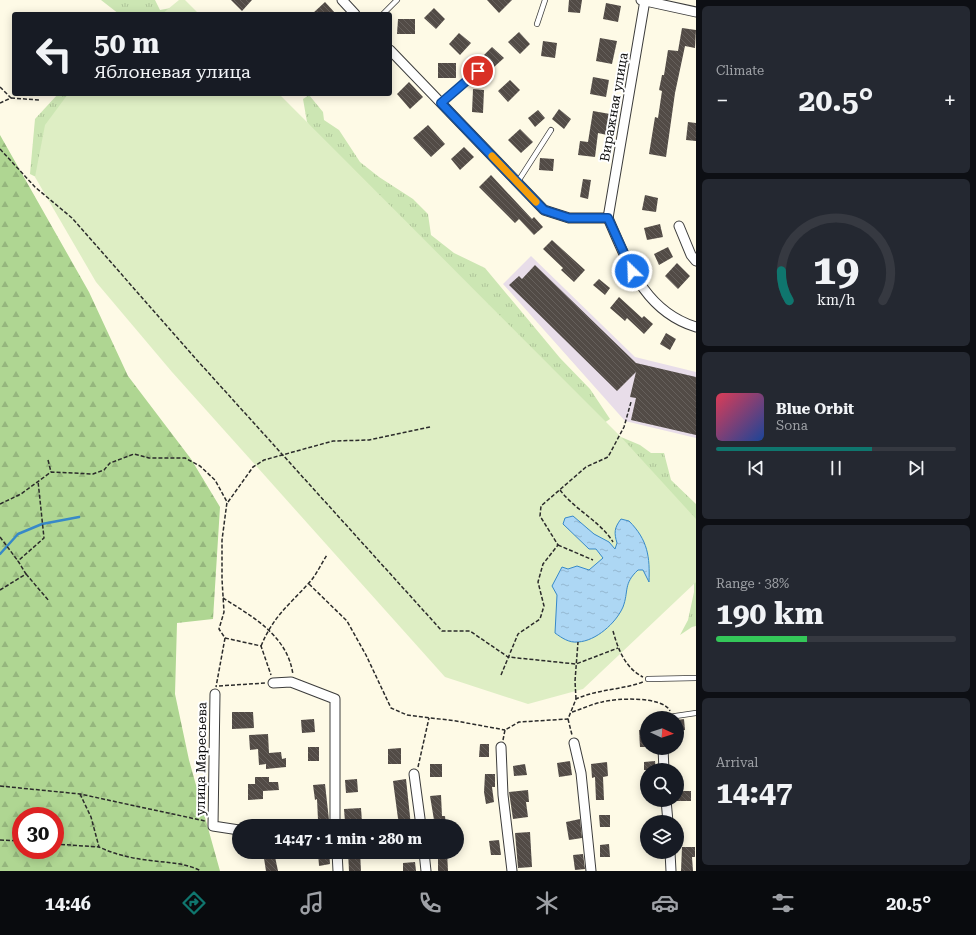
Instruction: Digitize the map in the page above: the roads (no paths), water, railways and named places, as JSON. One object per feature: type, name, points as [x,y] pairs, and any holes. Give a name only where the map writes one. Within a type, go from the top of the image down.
[{"type":"street","points":[[342,0],[353,12]]},
{"type":"street","points":[[644,0],[696,12]]},
{"type":"street","name":"Виражная улица","points":[[608,218],[644,0]]},
{"type":"street","points":[[392,52],[544,210],[569,218],[608,218],[632,271],[649,298],[682,323],[696,327]]},
{"type":"street","points":[[679,226],[691,255],[696,261]]},
{"type":"street","points":[[273,683],[294,683],[335,699],[335,819]]},
{"type":"street","name":"улица Маресьева","points":[[216,690],[213,826],[232,829]]},
{"type":"street","points":[[574,743],[581,774],[591,871]]},
{"type":"street","points":[[501,747],[503,795],[512,871]]},
{"type":"street","points":[[414,774],[420,819]]},
{"type":"street","points":[[337,859],[338,871]]},
{"type":"street","points":[[425,859],[426,871]]},
{"type":"street","points":[[670,859],[671,871]]},
{"type":"lane","points":[[385,12],[397,0]]},
{"type":"lane","points":[[537,24],[544,0]]},
{"type":"lane","points":[[441,103],[478,71]]},
{"type":"lane","points":[[517,183],[551,130]]},
{"type":"lane","points":[[648,680],[696,678]]},
{"type":"lane","points":[[684,715],[696,713]]},
{"type":"water","points":[[573,516],[594,534],[609,542],[615,549],[617,543],[615,533],[617,525],[621,519],[629,521],[644,542],[649,565],[649,582],[643,570],[638,570],[630,579],[623,607],[616,619],[598,635],[585,641],[575,642],[566,640],[555,633],[557,595],[552,586],[562,567],[568,569],[577,566],[589,570],[603,558],[596,549],[589,549],[563,524],[565,518]]},
{"type":"waterway","points":[[0,554],[18,534],[42,524],[79,517]]}]
